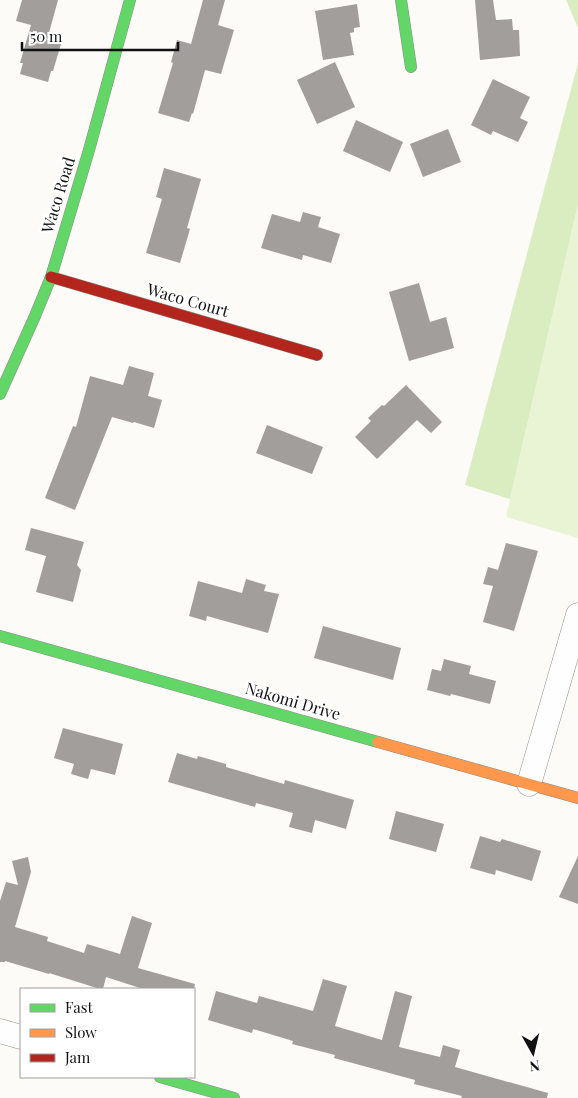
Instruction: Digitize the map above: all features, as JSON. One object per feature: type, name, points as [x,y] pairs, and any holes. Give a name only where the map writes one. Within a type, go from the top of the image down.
[{"type":"street","name":"Waco Road","points":[[0,394],[51,277],[89,150],[130,0]]},
{"type":"street","points":[[401,0],[411,68]]},
{"type":"street","name":"Waco Court","points":[[51,277],[317,355]]},
{"type":"street","points":[[529,784],[578,615]]},
{"type":"street","name":"Nakomi Drive","points":[[0,636],[578,798]]},
{"type":"street","points":[[0,1031],[20,1037]]},
{"type":"street","points":[[164,1078],[234,1098]]},
{"type":"green space","points":[[566,0],[578,0],[578,28]]},
{"type":"green space","points":[[578,63],[578,204],[510,499],[465,485]]},
{"type":"green space","points":[[578,204],[578,538],[506,517]]},
{"type":"building","points":[[22,0],[58,0],[47,40],[61,44],[48,82],[20,74],[23,63],[20,63],[31,25],[16,21]]},
{"type":"building","points":[[203,0],[225,0],[218,25],[234,30],[221,74],[205,70],[189,122],[158,113],[173,63],[171,62],[177,40],[191,44]]},
{"type":"building","points":[[475,0],[493,0],[496,20],[512,19],[513,30],[519,30],[520,56],[480,60]]},
{"type":"building","points":[[357,4],[360,27],[354,28],[354,32],[350,33],[354,55],[323,60],[315,11]]},
{"type":"building","points":[[335,62],[355,107],[317,124],[297,80]]},
{"type":"building","points":[[493,79],[530,97],[520,118],[528,122],[518,142],[493,131],[491,135],[471,125]]},
{"type":"building","points":[[356,120],[403,142],[390,172],[343,151]]},
{"type":"building","points":[[448,129],[461,162],[423,177],[410,144]]},
{"type":"building","points":[[164,168],[201,179],[187,228],[190,229],[180,263],[146,253],[162,199],[156,197]]},
{"type":"building","points":[[303,212],[321,217],[318,227],[340,234],[331,263],[303,255],[302,260],[261,248],[272,214],[300,222]]},
{"type":"building","points":[[419,283],[430,322],[446,317],[454,348],[409,361],[389,292]]},
{"type":"building","points":[[129,366],[154,373],[148,396],[162,400],[154,428],[112,417],[75,510],[45,498],[73,426],[76,427],[90,376],[123,385]]},
{"type":"building","points":[[406,385],[442,422],[431,433],[417,420],[377,459],[355,437],[371,421],[368,418]]},
{"type":"building","points":[[267,425],[323,447],[312,474],[256,453]]},
{"type":"building","points":[[31,528],[84,542],[77,565],[81,570],[73,602],[36,592],[46,556],[25,550]]},
{"type":"building","points":[[506,543],[538,551],[514,631],[483,622],[493,586],[483,584],[488,567],[498,570]]},
{"type":"building","points":[[246,579],[266,585],[264,591],[279,594],[268,633],[207,616],[206,621],[189,616],[198,581],[242,593]]},
{"type":"building","points":[[323,626],[401,648],[393,680],[314,658]]},
{"type":"building","points":[[444,659],[471,666],[469,674],[496,681],[490,704],[427,690],[432,669],[441,671]]},
{"type":"building","points":[[63,728],[123,744],[115,775],[91,769],[88,779],[71,774],[74,764],[54,758]]},
{"type":"building","points":[[177,753],[197,759],[198,756],[226,764],[226,767],[284,784],[285,780],[354,800],[346,829],[315,820],[312,833],[289,827],[293,813],[256,803],[255,807],[168,782]]},
{"type":"building","points":[[396,811],[444,824],[436,852],[389,839]]},
{"type":"building","points":[[480,836],[500,842],[502,839],[541,851],[532,881],[496,870],[495,875],[470,868]]},
{"type":"building","points":[[578,856],[578,904],[559,897]]},
{"type":"building","points":[[28,857],[31,872],[15,927],[48,937],[47,941],[84,953],[87,944],[120,954],[132,916],[152,923],[138,968],[195,984],[194,988],[140,988],[106,977],[103,988],[97,988],[5,961],[0,962],[0,901],[6,882],[18,885],[12,861]]},
{"type":"building","points":[[323,979],[347,986],[335,1026],[382,1040],[395,991],[412,996],[399,1047],[440,1057],[443,1045],[460,1050],[455,1067],[548,1093],[547,1098],[461,1098],[462,1096],[414,1084],[415,1080],[334,1058],[335,1055],[292,1044],[293,1041],[253,1029],[252,1033],[208,1020],[216,991],[257,1003],[259,996],[313,1011]]},
{"type":"traffic: fast","points":[[0,394],[51,277],[89,150],[130,0]]},
{"type":"traffic: fast","points":[[401,0],[411,67]]},
{"type":"traffic: fast","points":[[0,636],[378,742]]},
{"type":"traffic: fast","points":[[164,1078],[234,1098]]},
{"type":"traffic: slow","points":[[378,742],[578,798]]},
{"type":"traffic: jam","points":[[51,277],[317,355]]}]
